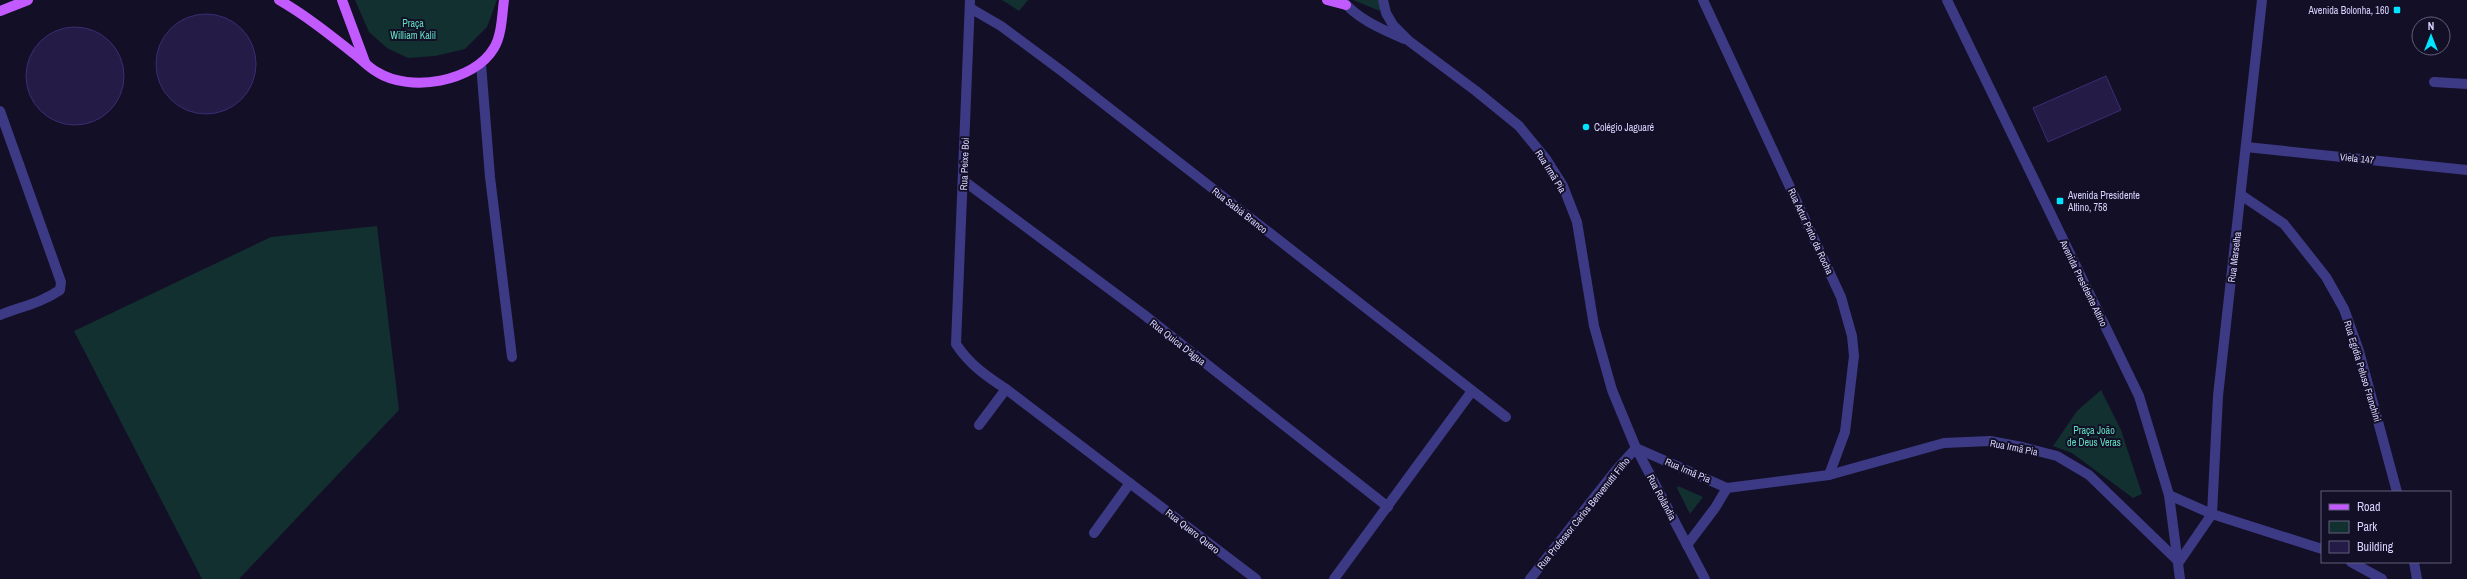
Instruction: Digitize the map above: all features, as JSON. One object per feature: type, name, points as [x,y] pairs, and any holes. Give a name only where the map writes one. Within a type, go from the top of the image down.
[{"type":"main road","points":[[0,11],[28,0]]},
{"type":"main road","points":[[279,0],[316,25],[377,72],[393,79],[422,82],[444,80],[464,74],[481,64],[495,46],[504,0]]},
{"type":"main road","points":[[342,0],[365,62]]},
{"type":"main road","points":[[1327,0],[1344,2]]},
{"type":"street","name":"Rua Irmã Pia","points":[[1383,0],[1386,13],[1393,25],[1409,41],[1476,91],[1519,126],[1546,159],[1563,186],[1577,222],[1594,326],[1610,383],[1636,448],[1727,488],[1829,475],[1944,443],[1990,441],[2022,447],[2056,456],[2089,475],[2179,562]]},
{"type":"street","name":"Rua Artur Pinto da Rocha","points":[[1703,0],[1841,296],[1852,336],[1854,356],[1845,432],[1829,475]]},
{"type":"street","name":"Avenida Presidente Altino","points":[[1947,0],[2139,396],[2169,495],[2179,562],[2180,579]]},
{"type":"street","name":"Rua Marselha","points":[[2212,514],[2218,396],[2262,0]]},
{"type":"street","name":"Rua Irmã Pia","points":[[1344,2],[1374,24],[1409,41]]},
{"type":"street","name":"Rua Peixe Boi","points":[[955,328],[964,181],[970,4]]},
{"type":"street","name":"Rua Sabiá Branco","points":[[970,4],[1062,72],[1506,416]]},
{"type":"street","points":[[481,64],[490,177],[512,357]]},
{"type":"street","points":[[2434,82],[2467,84]]},
{"type":"street","points":[[0,111],[61,282],[60,290],[53,295],[31,305],[0,315]]},
{"type":"street","name":"Viela 147","points":[[2246,147],[2467,170]]},
{"type":"street","name":"Rua Quica D'água","points":[[964,181],[1142,314],[1388,507]]},
{"type":"street","name":"Rua Egídia Peluso Franchini","points":[[2241,195],[2284,224],[2294,235],[2326,277],[2344,309],[2359,351],[2397,491]]},
{"type":"street","name":"Rua Quero Quero","points":[[955,328],[956,344],[964,356],[979,371],[1006,389],[1256,579]]},
{"type":"street","points":[[979,425],[1006,389]]},
{"type":"street","points":[[1334,579],[1472,391]]},
{"type":"street","name":"Rua Rolândia","points":[[1636,448],[1705,579]]},
{"type":"street","name":"Rua Professor Carlos Benvenutti Filho","points":[[1530,579],[1616,470],[1636,448]]},
{"type":"street","points":[[1094,533],[1130,483]]},
{"type":"street","points":[[1687,545],[1715,508],[1727,488]]},
{"type":"street","points":[[2169,495],[2212,514],[2321,549]]},
{"type":"street","points":[[2179,562],[2212,514]]},
{"type":"street","points":[[2353,563],[2382,579]]},
{"type":"street","points":[[2414,563],[2417,579]]},
{"type":"green space","name":"Praça William Kalil","points":[[355,0],[497,0],[487,27],[465,49],[435,56],[408,58],[387,48],[369,32]]},
{"type":"green space","points":[[1002,0],[1028,0],[1019,11]]},
{"type":"green space","points":[[1353,0],[1381,0],[1380,11]]},
{"type":"green space","points":[[377,226],[399,410],[239,579],[202,579],[74,331],[271,237]]},
{"type":"green space","name":"Praça João de Deus Veras","points":[[2101,390],[2121,430],[2142,494],[2133,498],[2072,453],[2053,446],[2077,411]]},
{"type":"green space","points":[[1678,486],[1703,497],[1690,514],[1677,488]]},
{"type":"building","points":[[206,14],[225,18],[242,28],[252,45],[256,64],[252,83],[242,100],[225,110],[206,114],[187,110],[170,100],[160,83],[156,64],[160,45],[170,28],[187,18]]},
{"type":"building","points":[[75,27],[94,30],[110,41],[121,57],[124,76],[121,95],[110,111],[94,122],[75,125],[56,122],[40,111],[29,95],[26,76],[29,57],[40,41],[56,30]]},
{"type":"building","points":[[2106,76],[2121,110],[2048,142],[2033,108]]},
{"type":"place","name":"Avenida Bolonha, 160","points":[[2397,10]]},
{"type":"place","name":"Colégio Jaguaré","points":[[1586,127]]},
{"type":"place","name":"Avenida Presidente Altino, 758","points":[[2060,201]]}]
